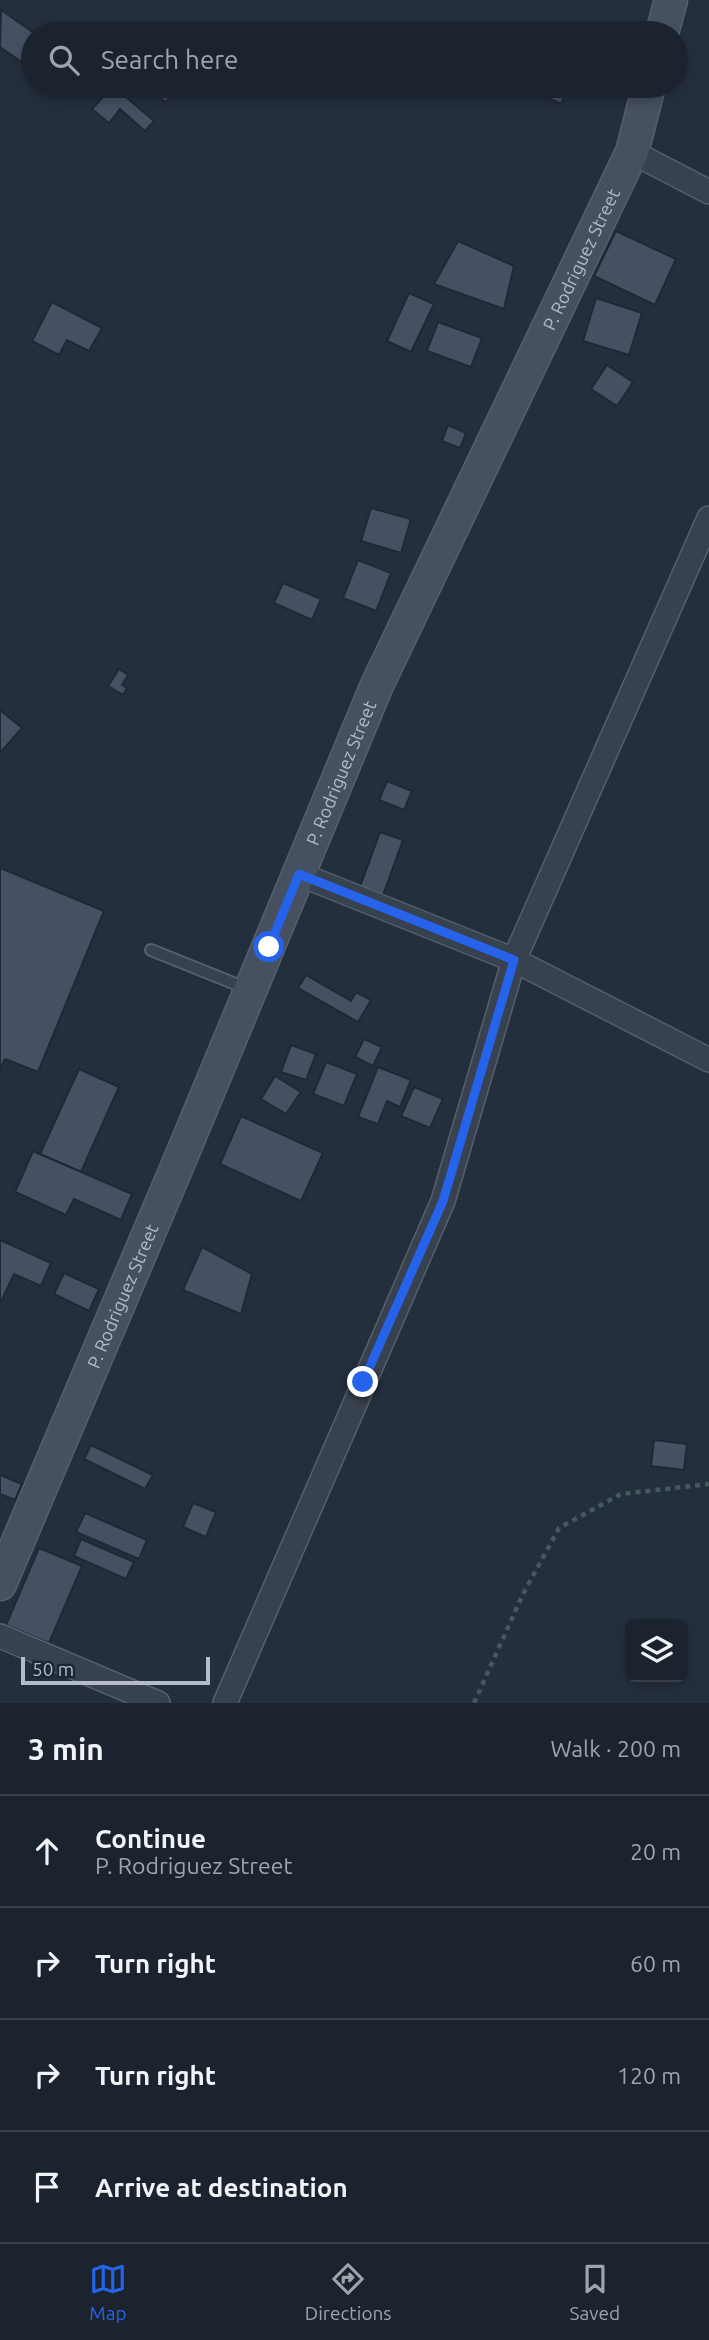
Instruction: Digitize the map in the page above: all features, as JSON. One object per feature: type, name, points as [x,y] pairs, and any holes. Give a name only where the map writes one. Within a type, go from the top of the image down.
[{"type":"street","points":[[665,21],[671,0]]},
{"type":"street","name":"P. Rodriguez Street","points":[[0,1584],[377,685],[632,152],[646,98]]},
{"type":"street","points":[[632,152],[709,192]]},
{"type":"street","points":[[225,1703],[443,1201],[514,960],[709,518]]},
{"type":"street","points":[[299,874],[514,960],[709,1060]]},
{"type":"street","points":[[0,1636],[158,1703]]},
{"type":"lane","points":[[151,950],[251,990]]},
{"type":"path","points":[[474,1703],[523,1594],[559,1528],[621,1494],[709,1484]]},
{"type":"building","points":[[1,10],[21,24],[21,61],[0,47]]},
{"type":"building","points":[[102,98],[127,98],[154,121],[145,131],[120,109],[109,123],[92,109]]},
{"type":"building","points":[[548,98],[563,98],[561,104]]},
{"type":"building","points":[[616,231],[676,259],[655,305],[594,276]]},
{"type":"building","points":[[458,241],[514,266],[504,309],[434,284]]},
{"type":"building","points":[[409,293],[434,304],[411,352],[387,341]]},
{"type":"building","points":[[596,298],[642,313],[629,355],[583,341]]},
{"type":"building","points":[[52,302],[102,328],[89,351],[67,340],[59,355],[32,341]]},
{"type":"building","points":[[438,322],[482,338],[471,367],[427,351]]},
{"type":"building","points":[[607,365],[633,382],[617,406],[591,389]]},
{"type":"building","points":[[448,425],[466,433],[460,448],[442,441]]},
{"type":"building","points":[[371,508],[411,519],[401,553],[361,541]]},
{"type":"building","points":[[358,560],[391,573],[376,611],[343,598]]},
{"type":"building","points":[[283,583],[321,599],[312,620],[274,603]]},
{"type":"building","points":[[119,669],[128,675],[122,685],[127,688],[123,695],[108,686]]},
{"type":"building","points":[[0,710],[22,728],[0,753]]},
{"type":"building","points":[[387,781],[412,791],[404,810],[379,800]]},
{"type":"building","points":[[380,832],[403,840],[383,895],[360,887]]},
{"type":"building","points":[[0,868],[104,911],[38,1072],[5,1059],[0,1070]]},
{"type":"building","points":[[306,975],[351,1001],[356,992],[371,1000],[358,1022],[298,988]]},
{"type":"building","points":[[364,1039],[382,1047],[373,1066],[355,1057]]},
{"type":"building","points":[[291,1045],[316,1054],[306,1080],[281,1072]]},
{"type":"building","points":[[326,1062],[357,1074],[344,1106],[313,1094]]},
{"type":"building","points":[[378,1067],[411,1080],[400,1107],[387,1101],[378,1124],[358,1117]]},
{"type":"building","points":[[79,1069],[119,1087],[81,1172],[40,1154]]},
{"type":"building","points":[[275,1076],[301,1092],[286,1114],[261,1099]]},
{"type":"building","points":[[414,1087],[443,1099],[430,1128],[401,1116]]},
{"type":"building","points":[[241,1116],[323,1153],[301,1201],[220,1164]]},
{"type":"building","points":[[33,1151],[132,1194],[121,1220],[74,1199],[66,1215],[15,1192]]},
{"type":"building","points":[[0,1240],[51,1263],[41,1286],[14,1274],[0,1304]]},
{"type":"building","points":[[202,1247],[252,1274],[241,1314],[183,1290]]},
{"type":"building","points":[[64,1273],[99,1289],[89,1311],[54,1294]]},
{"type":"building","points":[[654,1440],[687,1444],[684,1470],[651,1466]]},
{"type":"building","points":[[91,1445],[153,1475],[145,1489],[84,1459]]},
{"type":"building","points":[[0,1475],[22,1484],[15,1500],[0,1494]]},
{"type":"building","points":[[193,1503],[216,1512],[206,1537],[183,1527]]},
{"type":"building","points":[[85,1513],[147,1540],[139,1559],[76,1532]]},
{"type":"building","points":[[81,1539],[134,1562],[126,1579],[74,1556]]},
{"type":"building","points":[[39,1548],[82,1566],[49,1643],[6,1625]]},
{"type":"route","points":[[269,947],[299,874],[514,960],[443,1201],[363,1382]]}]
